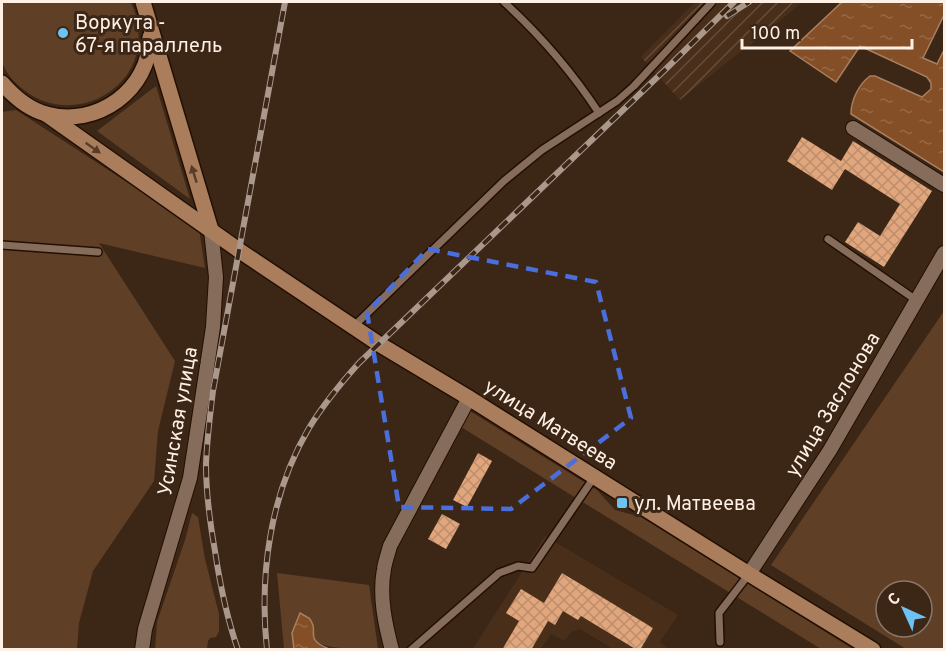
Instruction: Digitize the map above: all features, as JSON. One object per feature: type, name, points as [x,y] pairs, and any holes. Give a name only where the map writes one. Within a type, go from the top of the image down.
[{"type":"street","points":[[143,2],[211,230]]},
{"type":"street","points":[[46,114],[63,117],[81,116],[114,104],[139,78],[150,44],[150,28]]},
{"type":"street","name":"улица Матвеева","points":[[2,83],[29,107],[46,114],[240,251],[379,344],[873,650]]},
{"type":"street","points":[[853,128],[945,185]]},
{"type":"street","name":"Усинская улица","points":[[142,650],[145,629],[190,478],[213,327],[216,277],[211,230]]},
{"type":"street","name":"улица Заслонова","points":[[749,574],[830,450],[945,253]]},
{"type":"street","points":[[392,650],[383,613],[382,591],[383,570],[390,546],[469,398]]},
{"type":"lane","points":[[504,2],[563,64],[581,86],[598,113]]},
{"type":"lane","points":[[512,8],[517,2]]},
{"type":"lane","points":[[353,327],[504,182],[542,150],[617,101],[634,86],[712,2]]},
{"type":"lane","points":[[828,239],[916,300]]},
{"type":"lane","points":[[2,245],[98,252]]},
{"type":"lane","points":[[411,650],[499,573],[518,566],[532,568],[595,476]]},
{"type":"lane","points":[[720,642],[719,614],[749,574]]},
{"type":"highlighted area","points":[[428,249],[596,282],[631,418],[511,509],[399,507],[367,312]]},
{"type":"shaded area","points":[[4,2],[130,2],[136,14],[138,28],[137,50],[130,69],[118,85],[102,96],[83,103],[63,105],[43,101],[17,84],[3,65],[1,55]]},
{"type":"shaded area","points":[[695,2],[803,2],[680,100],[641,57]]},
{"type":"shaded area","points":[[156,86],[190,199],[97,131]]},
{"type":"shaded area","points":[[16,110],[199,229],[205,268],[99,243],[175,361],[158,431],[154,481],[93,571],[79,623],[77,649],[2,650],[2,112]]},
{"type":"shaded area","points":[[944,311],[944,649],[906,649],[890,639],[934,639],[934,579],[874,579],[874,629],[771,565]]},
{"type":"shaded area","points":[[470,411],[597,490],[615,510],[641,517],[853,649],[821,649],[461,427]]},
{"type":"shaded area","points":[[192,513],[198,517],[205,559],[219,614],[219,631],[216,637],[208,641],[207,649],[155,649],[157,622]]},
{"type":"shaded area","points":[[545,536],[678,615],[660,642],[667,648],[613,649],[580,629],[571,632],[565,641],[551,634],[541,649],[472,650]]},
{"type":"shaded area","points":[[277,573],[369,585],[378,649],[331,647],[315,641],[312,636],[311,622],[301,613],[292,633],[294,649],[284,649]]},
{"type":"water","points":[[842,2],[944,2],[944,15],[923,58],[937,64],[944,50],[944,172],[851,114],[856,93],[870,76],[875,76],[922,97],[931,89],[931,83],[927,77],[860,46],[836,82],[790,51]]},
{"type":"water","points":[[300,613],[309,618],[312,623],[316,641],[329,649],[294,649],[292,633]]},
{"type":"building","points":[[802,137],[841,161],[853,141],[932,191],[884,267],[845,242],[858,222],[880,236],[900,204],[845,169],[832,190],[787,161]]},
{"type":"building","points":[[478,453],[492,461],[467,507],[453,500]]},
{"type":"building","points":[[442,514],[460,524],[446,549],[428,539]]},
{"type":"building","points":[[562,573],[653,628],[640,650],[581,616],[578,620],[563,611],[555,625],[548,621],[531,650],[502,650],[519,621],[506,613],[521,589],[544,603]]},
{"type":"railway","points":[[238,650],[224,601],[211,530],[207,486],[207,446],[213,391],[285,2]]},
{"type":"railway","points":[[267,650],[266,564],[276,507],[296,453],[320,411],[359,363],[734,2]]},
{"type":"railway","points":[[727,16],[749,2]]},
{"type":"place","name":"Воркута - 67-я параллель","points":[[63,33]]},
{"type":"place","name":"ул. Матвеева","points":[[622,503]]}]
